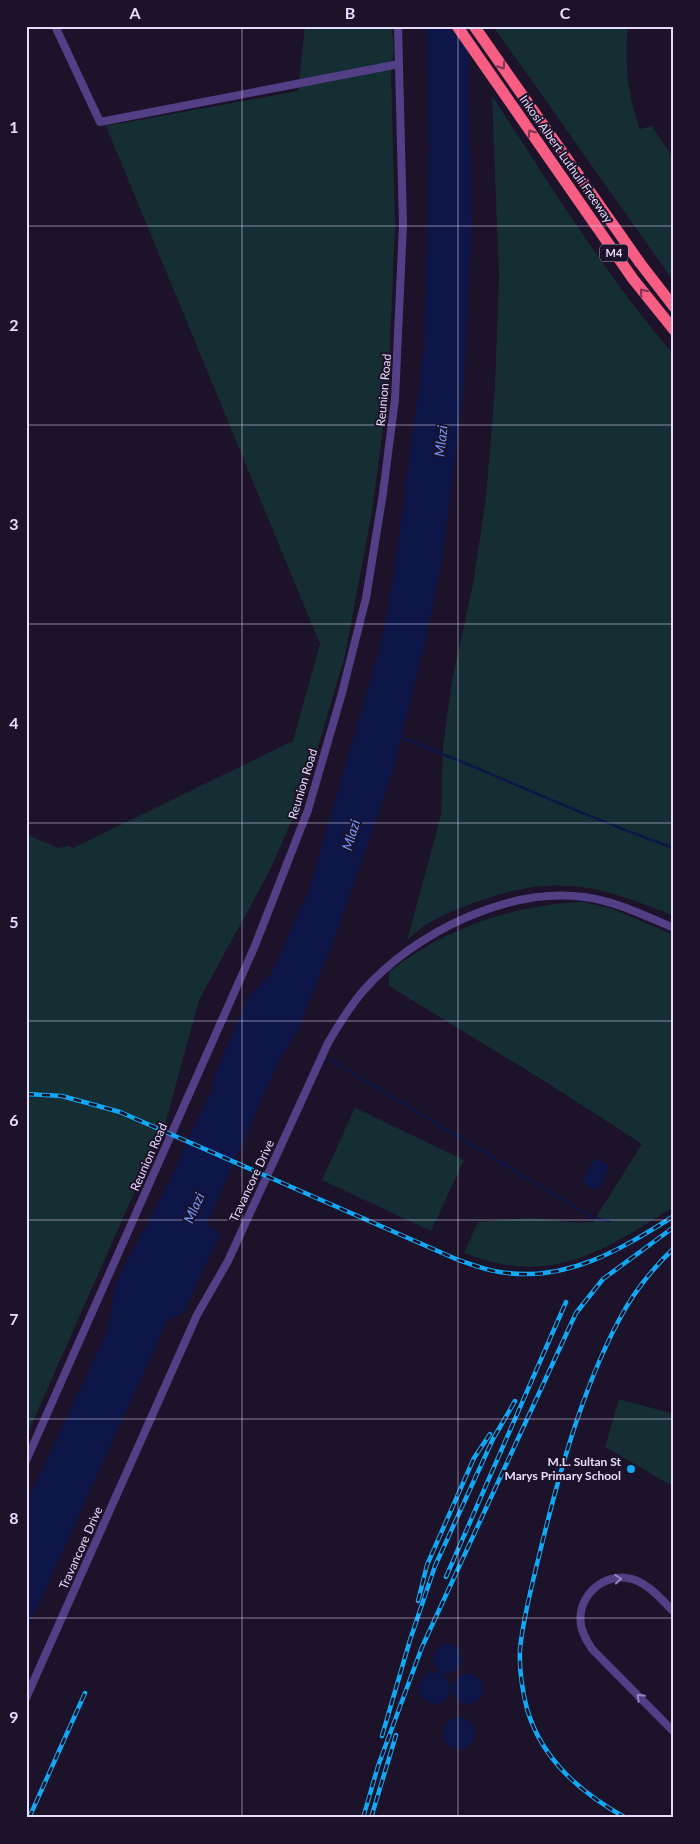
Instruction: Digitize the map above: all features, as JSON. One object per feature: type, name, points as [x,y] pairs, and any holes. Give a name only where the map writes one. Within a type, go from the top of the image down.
[{"type":"highway","name":"Inkosi Albert Luthuli Freeway","points":[[457,26],[633,280],[674,330]]},
{"type":"highway","name":"Inkosi Albert Luthuli Freeway","points":[[474,26],[640,263],[674,307]]},
{"type":"street","points":[[55,26],[100,122],[399,64]]},
{"type":"street","name":"Reunion Road","points":[[26,1461],[254,948],[308,810],[342,693],[366,598],[383,493],[395,399],[404,226],[398,26]]},
{"type":"street","name":"Travancore Drive","points":[[26,1698],[197,1315],[228,1260],[328,1043],[348,1010],[364,989],[405,952],[433,934],[476,915],[525,900],[565,896],[591,898],[622,907],[674,928]]},
{"type":"street","points":[[674,1612],[642,1583],[631,1578],[616,1578],[604,1582],[592,1590],[584,1600],[580,1612],[584,1637],[592,1649],[674,1732]]},
{"type":"green space","points":[[305,26],[391,26],[394,46],[391,72],[395,225],[388,390],[372,512],[345,655],[305,791],[268,874],[199,1000],[166,1121],[26,1437],[26,834],[58,848],[68,846],[73,848],[293,741],[320,644],[106,126],[298,91]]},
{"type":"green space","points":[[493,26],[628,26],[626,52],[628,79],[636,118],[640,129],[652,126],[674,159],[674,282]]},
{"type":"green space","points":[[492,96],[601,261],[674,355],[674,916],[620,896],[596,890],[573,886],[549,886],[498,895],[460,908],[427,924],[407,941],[441,815],[443,747],[452,681],[473,584],[486,498],[495,387],[499,276]]},
{"type":"green space","points":[[584,902],[613,909],[674,935],[674,1207],[622,1238],[575,1260],[550,1265],[524,1266],[496,1263],[464,1253],[478,1222],[530,1218],[580,1223],[593,1222],[642,1144],[546,1082],[389,986],[389,972],[433,943],[456,931],[480,922],[531,908]]},
{"type":"green space","points":[[355,1108],[464,1160],[431,1231],[322,1180]]},
{"type":"green space","points":[[619,1399],[674,1414],[674,1487],[605,1447]]},
{"type":"water","name":"Mlazi","points":[[426,26],[468,26],[472,225],[463,396],[442,562],[423,651],[392,774],[339,926],[297,1032],[279,1060],[207,1224],[220,1233],[184,1312],[167,1321],[26,1632],[26,1503],[108,1330],[115,1284],[163,1194],[214,1085],[215,1074],[248,997],[271,974],[309,890],[381,643],[394,573],[424,348],[429,148]]},
{"type":"water","points":[[595,1158],[607,1164],[609,1168],[599,1188],[594,1190],[582,1181]]},
{"type":"water","points":[[450,1644],[458,1648],[463,1661],[455,1672],[443,1674],[451,1685],[450,1693],[443,1701],[432,1704],[420,1696],[418,1686],[427,1673],[440,1672],[433,1662],[434,1655],[437,1649]]},
{"type":"water","points":[[468,1674],[479,1678],[483,1689],[479,1700],[468,1704],[457,1700],[453,1689],[457,1678]]},
{"type":"water","points":[[459,1717],[465,1718],[470,1722],[474,1727],[474,1739],[470,1744],[465,1748],[459,1749],[453,1748],[448,1744],[444,1739],[443,1733],[444,1727],[448,1722],[453,1718]]},
{"type":"waterway","points":[[400,737],[605,822],[674,848]]},
{"type":"waterway","points":[[330,1059],[593,1218],[610,1221]]},
{"type":"railway","points":[[26,1094],[62,1096],[120,1112],[456,1259],[494,1271],[524,1274],[547,1273],[570,1268],[613,1252],[674,1216]]},
{"type":"railway","points":[[363,1818],[378,1766],[422,1647],[576,1313],[603,1279],[674,1227]]},
{"type":"railway","points":[[626,1818],[579,1786],[565,1773],[542,1744],[525,1701],[520,1672],[520,1649],[528,1604],[553,1499],[571,1437],[593,1376],[605,1347],[630,1300],[658,1264],[674,1248]]},
{"type":"railway","points":[[446,1577],[566,1302]]},
{"type":"railway","points":[[382,1736],[410,1640],[435,1566],[493,1439],[515,1401]]},
{"type":"railway","points":[[418,1601],[427,1565],[474,1458],[490,1434]]},
{"type":"railway","points":[[29,1818],[85,1693]]},
{"type":"railway","points":[[371,1818],[396,1735]]},
{"type":"place","name":"M.L. Sultan St Marys Primary School","points":[[631,1469]]}]
